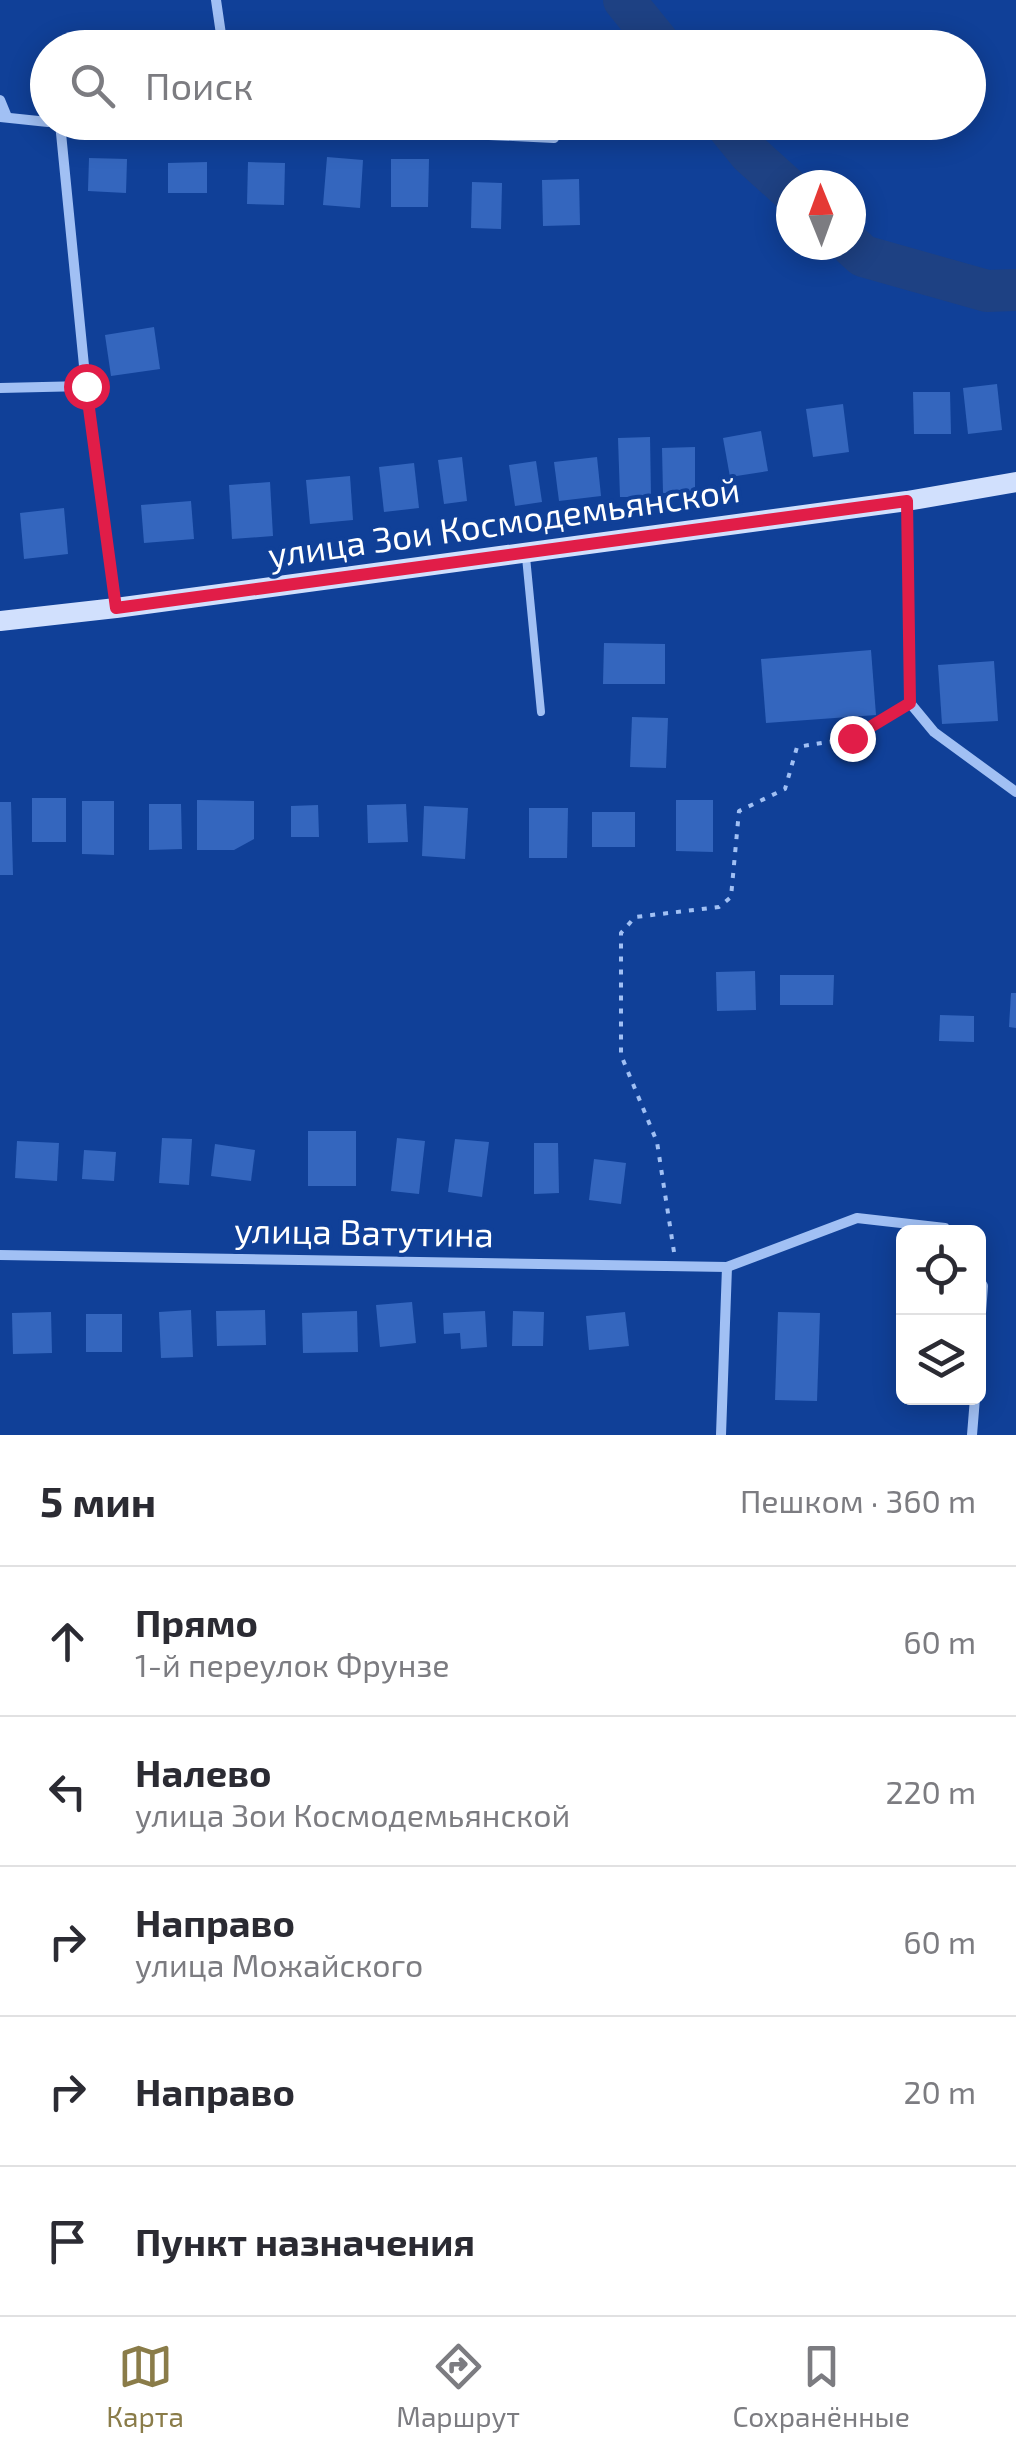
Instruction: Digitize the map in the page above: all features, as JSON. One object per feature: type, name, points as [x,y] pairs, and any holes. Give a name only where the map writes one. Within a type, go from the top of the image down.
[{"type":"street","points":[[216,0],[220,30]]},
{"type":"street","points":[[0,100],[4,117],[30,120]]},
{"type":"street","points":[[60,140],[86,386],[116,608]]},
{"type":"street","points":[[0,388],[86,386]]},
{"type":"street","name":"улица Зои Космодемьянской","points":[[0,620],[116,608],[907,501],[1016,482]]},
{"type":"street","points":[[907,501],[910,703],[934,732],[1016,792]]},
{"type":"street","points":[[721,1435],[726,1267],[856,1218],[919,1225]]},
{"type":"street","name":"улица Ватутина","points":[[0,1255],[726,1267]]},
{"type":"street","points":[[972,1435],[974,1405]]},
{"type":"lane","points":[[526,552],[541,712]]},
{"type":"path","points":[[676,1266],[657,1142],[621,1055],[622,933],[635,918],[719,907],[731,896],[738,811],[785,788],[797,747],[852,738],[910,703]]},
{"type":"building","points":[[327,157],[363,160],[360,208],[323,205]]},
{"type":"building","points":[[89,158],[127,159],[126,193],[88,191]]},
{"type":"building","points":[[391,159],[429,159],[428,207],[391,207]]},
{"type":"building","points":[[207,162],[207,193],[168,193],[168,163]]},
{"type":"building","points":[[248,162],[285,163],[284,205],[247,204]]},
{"type":"building","points":[[579,179],[580,225],[543,226],[542,180]]},
{"type":"building","points":[[472,182],[502,183],[501,229],[471,228]]},
{"type":"building","points":[[154,327],[160,369],[111,376],[105,335]]},
{"type":"building","points":[[997,384],[1002,430],[968,434],[963,388]]},
{"type":"building","points":[[913,392],[950,392],[951,434],[914,434]]},
{"type":"building","points":[[843,404],[849,452],[813,457],[806,409]]},
{"type":"building","points":[[761,431],[768,471],[730,477],[723,438]]},
{"type":"building","points":[[650,437],[651,497],[620,497],[618,438]]},
{"type":"building","points":[[695,447],[695,493],[663,493],[662,448]]},
{"type":"building","points":[[462,457],[467,501],[444,504],[438,460]]},
{"type":"building","points":[[597,457],[601,496],[559,501],[554,462]]},
{"type":"building","points":[[536,461],[542,502],[515,506],[509,465]]},
{"type":"building","points":[[414,463],[419,508],[384,512],[379,467]]},
{"type":"building","points":[[350,476],[353,520],[310,524],[306,480]]},
{"type":"building","points":[[270,482],[273,536],[232,539],[229,485]]},
{"type":"building","points":[[191,501],[194,539],[144,543],[141,505]]},
{"type":"building","points":[[64,508],[68,554],[24,559],[20,513]]},
{"type":"building","points":[[604,643],[665,644],[665,684],[603,684]]},
{"type":"building","points":[[871,650],[876,715],[766,723],[761,659]]},
{"type":"building","points":[[994,661],[998,721],[942,724],[938,665]]},
{"type":"building","points":[[632,717],[668,718],[666,768],[630,767]]},
{"type":"building","points":[[32,798],[66,798],[66,842],[32,842]]},
{"type":"building","points":[[197,800],[254,801],[254,839],[234,850],[197,850]]},
{"type":"building","points":[[676,800],[713,800],[713,852],[676,851]]},
{"type":"building","points":[[82,801],[114,801],[114,855],[82,854]]},
{"type":"building","points":[[0,802],[11,802],[13,875],[0,875]]},
{"type":"building","points":[[149,804],[181,804],[182,849],[149,850]]},
{"type":"building","points":[[406,804],[408,842],[368,843],[367,805]]},
{"type":"building","points":[[318,805],[319,837],[291,837],[291,806]]},
{"type":"building","points":[[424,806],[468,808],[465,859],[422,856]]},
{"type":"building","points":[[529,808],[568,808],[567,858],[529,858]]},
{"type":"building","points":[[592,812],[635,812],[635,847],[592,847]]},
{"type":"building","points":[[755,971],[756,1010],[717,1011],[716,972]]},
{"type":"building","points":[[780,975],[834,975],[833,1005],[780,1005]]},
{"type":"building","points":[[1011,993],[1016,993],[1016,1028],[1009,1027]]},
{"type":"building","points":[[940,1015],[974,1016],[974,1042],[939,1041]]},
{"type":"building","points":[[308,1131],[356,1131],[356,1186],[308,1186]]},
{"type":"building","points":[[162,1138],[192,1139],[189,1185],[159,1183]]},
{"type":"building","points":[[397,1138],[425,1141],[419,1194],[391,1191]]},
{"type":"building","points":[[455,1139],[489,1142],[482,1197],[448,1192]]},
{"type":"building","points":[[17,1141],[59,1143],[57,1181],[15,1178]]},
{"type":"building","points":[[534,1143],[558,1143],[559,1193],[534,1194]]},
{"type":"building","points":[[215,1144],[255,1150],[251,1181],[211,1176]]},
{"type":"building","points":[[84,1150],[116,1152],[114,1181],[82,1179]]},
{"type":"building","points":[[594,1159],[626,1163],[621,1204],[589,1200]]},
{"type":"building","points":[[412,1302],[416,1343],[380,1347],[376,1305]]},
{"type":"building","points":[[191,1310],[193,1357],[161,1358],[159,1312]]},
{"type":"building","points":[[265,1310],[266,1345],[217,1346],[216,1311]]},
{"type":"building","points":[[357,1311],[358,1352],[303,1353],[302,1313]]},
{"type":"building","points":[[485,1311],[487,1347],[461,1349],[460,1333],[444,1334],[443,1313]]},
{"type":"building","points":[[513,1311],[544,1312],[543,1346],[512,1346]]},
{"type":"building","points":[[51,1312],[52,1353],[13,1354],[12,1313]]},
{"type":"building","points":[[625,1312],[629,1346],[589,1350],[586,1316]]},
{"type":"building","points":[[778,1312],[820,1313],[817,1401],[775,1400]]},
{"type":"building","points":[[86,1314],[122,1314],[122,1352],[86,1352]]},
{"type":"waterway","points":[[624,0],[648,30]]},
{"type":"waterway","points":[[739,140],[776,177]]},
{"type":"waterway","points":[[866,257],[987,291],[1016,290]]},
{"type":"route","points":[[86,386],[116,608],[907,501],[910,703],[852,738]]}]
